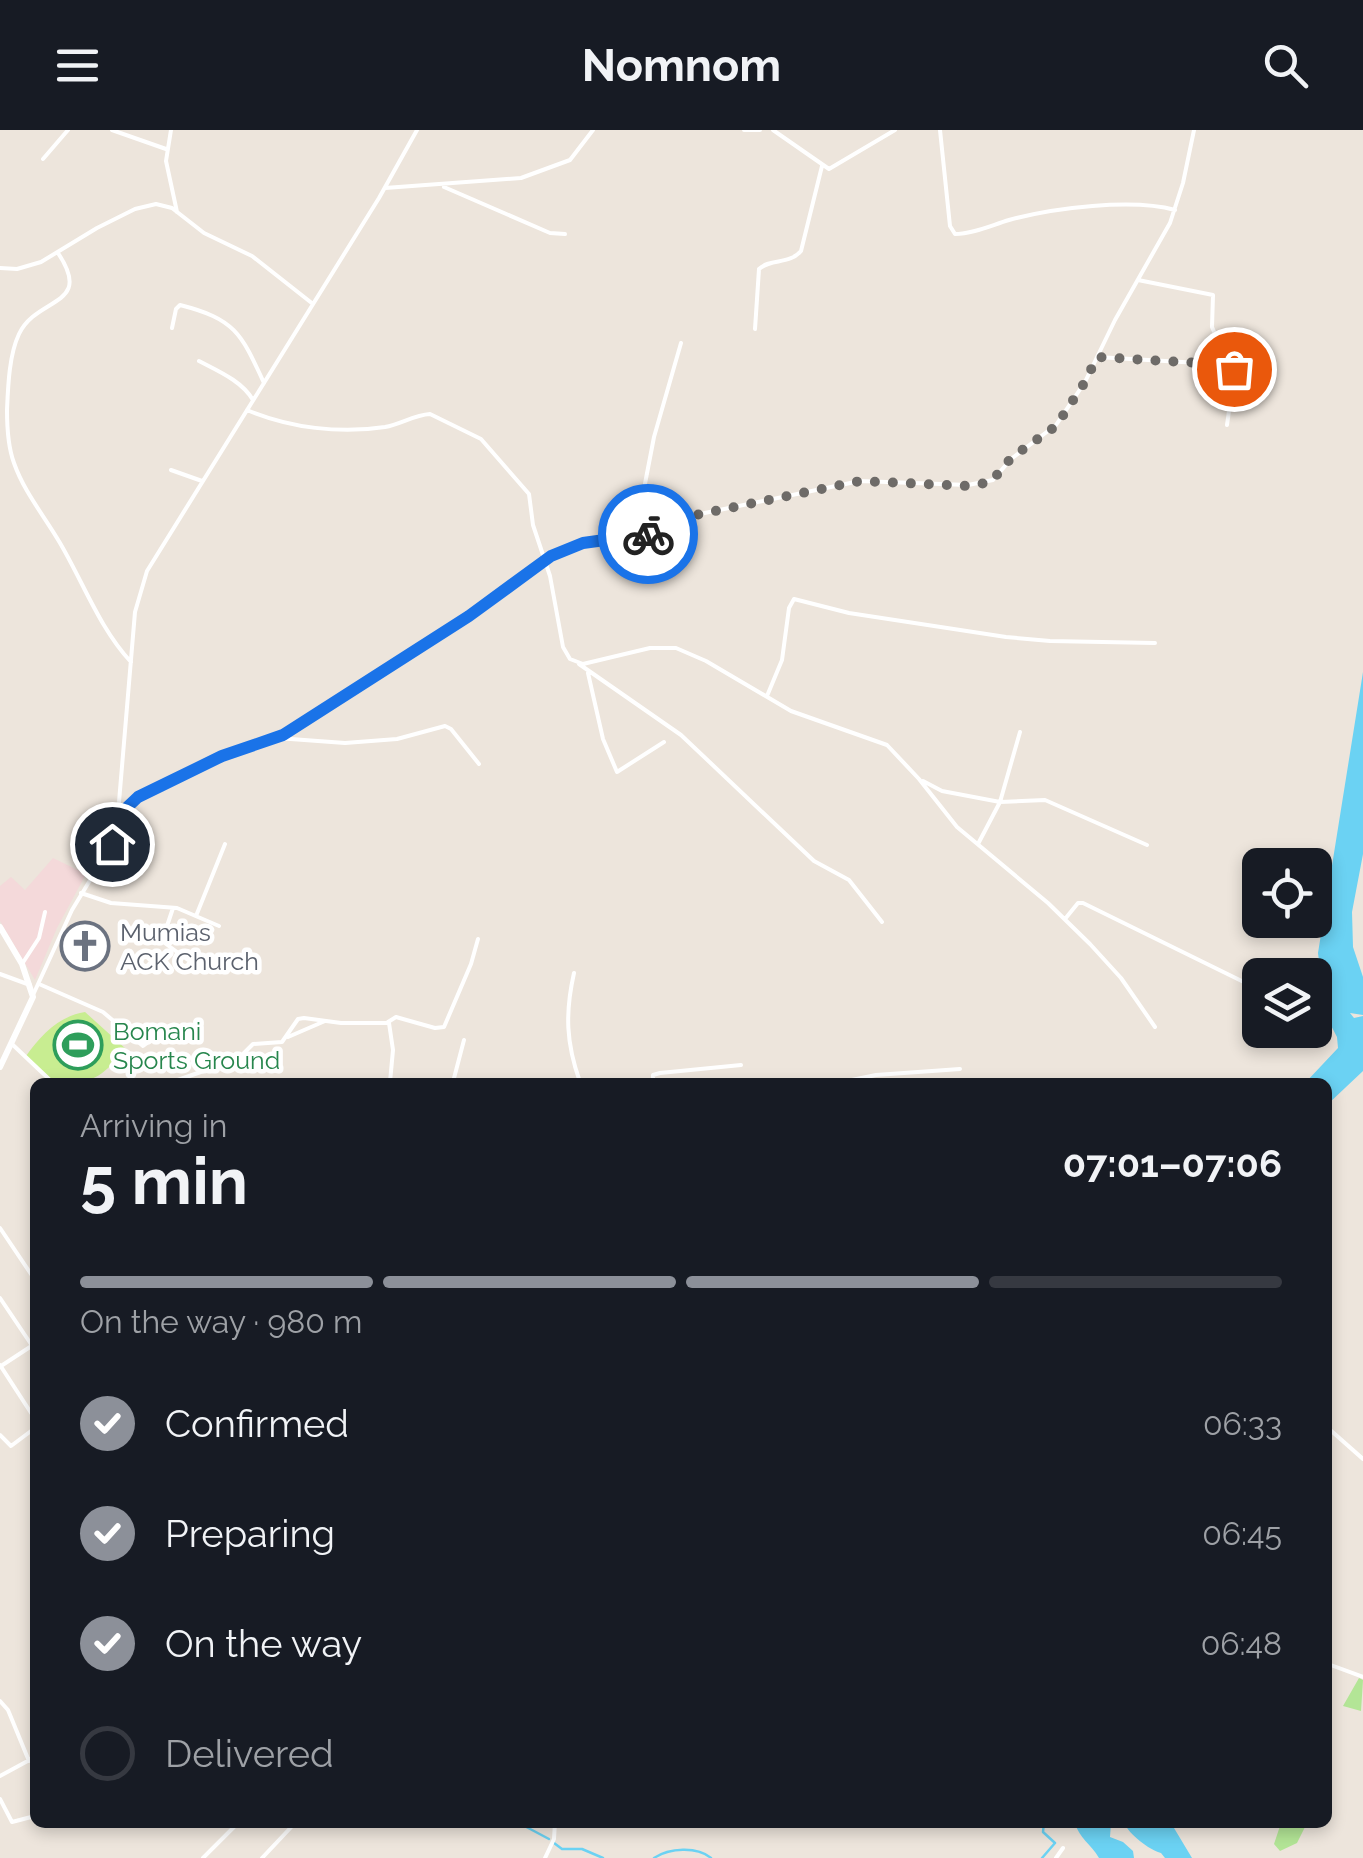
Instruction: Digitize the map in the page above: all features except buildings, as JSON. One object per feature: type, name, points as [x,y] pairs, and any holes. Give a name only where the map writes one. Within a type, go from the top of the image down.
[{"type":"street","points":[[42,159],[68,130]]},
{"type":"street","points":[[112,130],[166,149]]},
{"type":"street","points":[[171,130],[166,149],[177,212]]},
{"type":"street","points":[[0,1068],[81,892],[109,852],[118,816],[135,612],[142,582],[418,130]]},
{"type":"street","points":[[386,188],[511,180],[548,170],[573,157],[594,130]]},
{"type":"street","points":[[744,130],[760,130]]},
{"type":"street","points":[[774,130],[822,166],[836,167],[895,130]]},
{"type":"street","points":[[940,130],[951,230],[955,234],[1024,217],[1100,206],[1144,204],[1175,210]]},
{"type":"street","points":[[118,816],[138,797],[189,771],[241,748],[277,738],[392,667],[545,560],[583,543],[651,533],[708,512],[860,481],[968,486],[988,483],[1011,458],[1056,426],[1085,382],[1175,210],[1194,130]]},
{"type":"street","points":[[755,330],[760,269],[766,264],[788,262],[799,253],[822,166]]},
{"type":"street","points":[[440,186],[550,233],[565,234]]},
{"type":"street","points":[[0,268],[23,268],[144,206],[163,205],[204,232],[252,256],[314,304]]},
{"type":"street","points":[[58,253],[71,275],[69,289],[31,319],[19,334],[8,398],[10,452],[22,482],[131,662]]},
{"type":"street","points":[[1138,280],[1214,295],[1213,331],[1223,353],[1220,366]]},
{"type":"street","points":[[172,328],[180,305],[226,320],[244,344],[264,383]]},
{"type":"street","points":[[632,536],[642,520],[642,494],[654,437],[681,343]]},
{"type":"street","points":[[1097,357],[1220,366],[1236,372],[1228,426]]},
{"type":"street","points":[[199,361],[224,374],[253,400]]},
{"type":"street","points":[[0,398],[8,398]]},
{"type":"street","points":[[247,410],[336,432],[389,426],[426,414],[464,428],[488,444],[529,494],[563,647],[570,659],[681,735],[814,861],[845,876],[882,922]]},
{"type":"street","points":[[172,470],[202,481]]},
{"type":"street","points":[[767,696],[782,660],[794,598],[849,613],[1006,637],[1155,644]]},
{"type":"street","points":[[579,664],[650,648],[676,648],[708,662],[791,711],[887,746],[920,779],[949,819],[1065,919],[1121,978],[1155,1027]]},
{"type":"street","points":[[588,673],[603,739],[618,772],[664,742]]},
{"type":"street","points":[[277,738],[345,743],[397,739],[445,726],[479,764]]},
{"type":"street","points":[[978,844],[1000,802],[1020,732]]},
{"type":"street","points":[[920,779],[948,793],[1000,802],[1045,800],[1147,845]]},
{"type":"street","points":[[196,916],[225,844]]},
{"type":"street","points":[[81,892],[110,903],[173,908],[219,926]]},
{"type":"street","points":[[1065,919],[1078,902],[1082,903],[1242,981]]},
{"type":"street","points":[[173,908],[162,942],[188,960]]},
{"type":"street","points":[[22,964],[38,938],[45,912]]},
{"type":"street","points":[[0,927],[22,964],[33,997]]},
{"type":"street","points":[[287,1038],[300,1018],[388,1022],[394,1017],[442,1028],[478,939]]},
{"type":"street","points":[[574,972],[566,1016],[570,1051],[579,1078]]},
{"type":"street","points":[[0,974],[30,985]]},
{"type":"street","points":[[40,984],[104,1012],[143,1046],[170,1026]]},
{"type":"street","points":[[183,1078],[238,1059],[253,1044],[274,1044],[325,1021]]},
{"type":"street","points":[[388,1022],[390,1078]]},
{"type":"street","points":[[455,1078],[464,1040]]},
{"type":"street","points":[[12,1044],[48,1078]]},
{"type":"street","points":[[653,1078],[658,1073],[740,1065]]},
{"type":"street","points":[[861,1078],[960,1069]]},
{"type":"street","points":[[0,1228],[30,1273]]},
{"type":"street","points":[[0,1298],[30,1342]]},
{"type":"street","points":[[30,1350],[1,1366],[30,1411]]},
{"type":"street","points":[[0,1437],[12,1446],[30,1432]]},
{"type":"street","points":[[1332,1432],[1363,1459]]},
{"type":"street","points":[[1332,1665],[1363,1677]]},
{"type":"street","points":[[0,1701],[30,1755]]},
{"type":"street","points":[[0,1776],[30,1760]]},
{"type":"street","points":[[0,1799],[14,1823],[30,1818]]},
{"type":"street","points":[[203,1858],[233,1828]]},
{"type":"street","points":[[262,1858],[290,1828]]},
{"type":"street","points":[[545,1858],[554,1828]]},
{"type":"street","points":[[1056,1858],[1063,1848]]},
{"type":"shaded area","points":[[53,858],[86,874],[35,980],[0,921],[0,886],[11,877],[25,890]]},
{"type":"green space","name":"Bomani Sports Ground","points":[[85,1012],[126,1049],[94,1078],[45,1078],[26,1056],[51,1028]]},
{"type":"green space","points":[[1359,1678],[1363,1680],[1361,1711],[1343,1706]]},
{"type":"green space","points":[[1279,1828],[1304,1828],[1297,1843],[1280,1851],[1274,1844]]},
{"type":"water","points":[[1363,672],[1363,854],[1352,912],[1353,947],[1363,977],[1363,1015],[1350,1013],[1354,1018],[1363,1016],[1363,1071],[1332,1100],[1332,1078],[1310,1078],[1338,1048],[1332,1027],[1332,958],[1319,958],[1320,938],[1332,938],[1332,866]]},
{"type":"water","points":[[1077,1828],[1111,1828],[1110,1837],[1123,1842],[1133,1851],[1134,1858],[1099,1858]]},
{"type":"water","points":[[1127,1828],[1174,1828],[1192,1858],[1165,1858]]},
{"type":"waterway","points":[[528,1828],[549,1839]]},
{"type":"waterway","points":[[1042,1858],[1055,1843],[1043,1828]]},
{"type":"waterway","points":[[554,1843],[562,1849],[582,1849],[603,1858]]},
{"type":"waterway","points":[[654,1858],[683,1850],[711,1858]]},
{"type":"way so far","points":[[648,534],[696,515],[860,481],[968,486],[991,482],[1011,458],[1056,426],[1097,357],[1234,369]]},
{"type":"place","name":"Mumias ACK Church","points":[[85,946]]},
{"type":"place","name":"Bomani Sports Ground","points":[[78,1045]]},
{"type":"route","points":[[112,844],[118,816],[138,797],[206,762],[283,735],[469,616],[551,556],[583,543],[648,534]]}]
